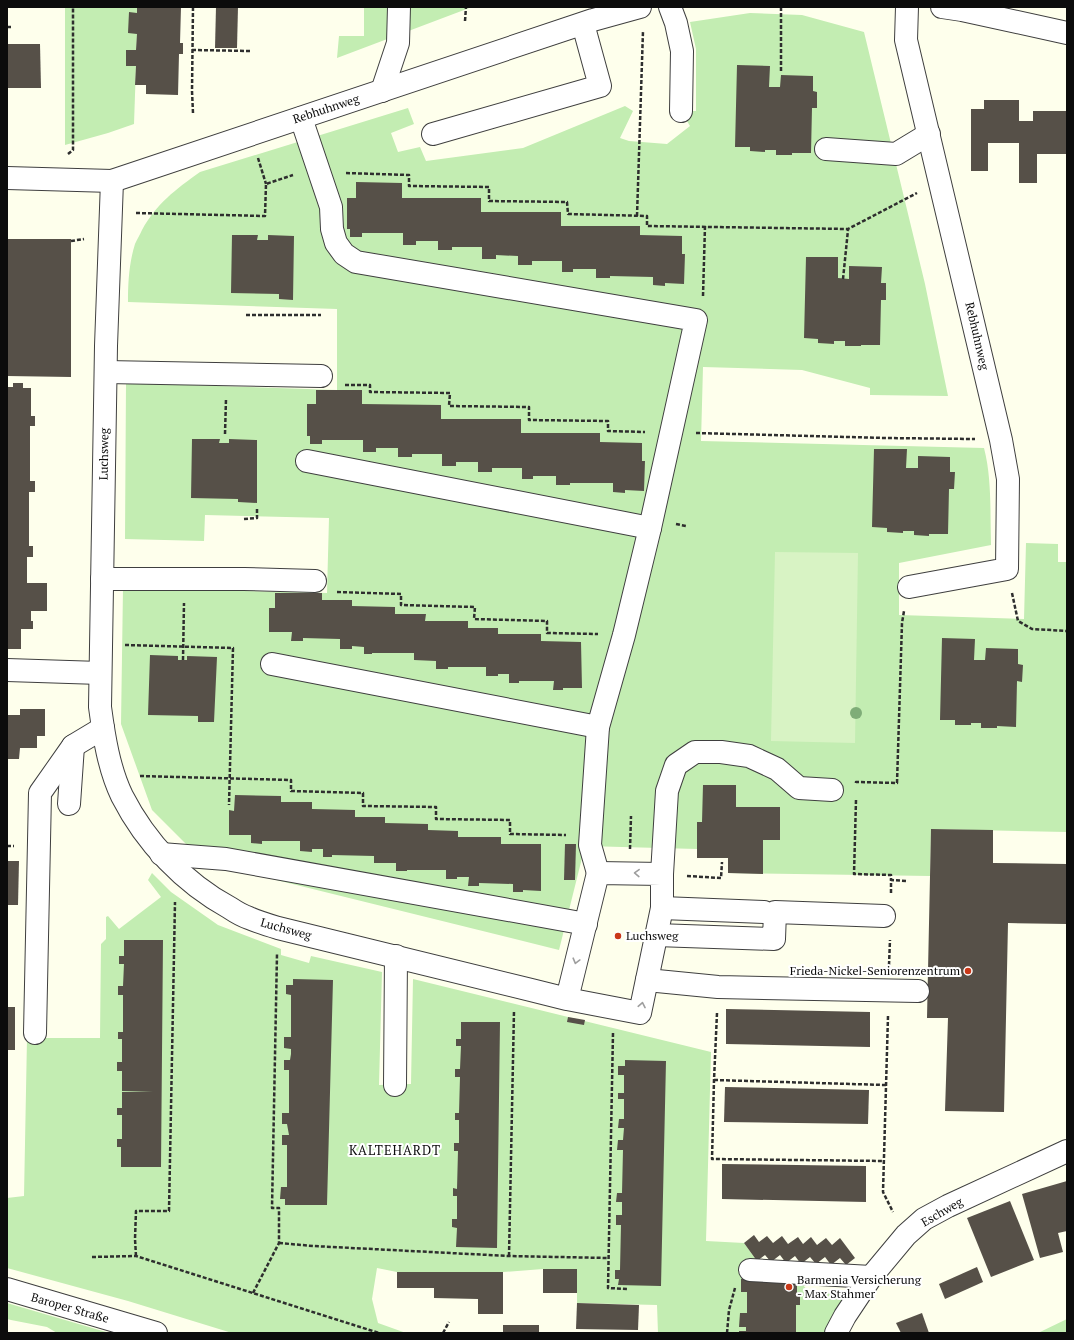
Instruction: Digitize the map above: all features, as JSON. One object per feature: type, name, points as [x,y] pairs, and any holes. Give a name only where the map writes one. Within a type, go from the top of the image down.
[{"type":"street","points":[[382,91],[398,43],[399,7]]},
{"type":"street","name":"Rebhuhnweg","points":[[7,178],[112,181],[583,24],[639,7]]},
{"type":"street","points":[[670,7],[676,24],[682,51],[681,111]]},
{"type":"street","name":"Rebhuhnweg","points":[[907,7],[906,40],[1001,440],[1008,479],[1007,569],[909,587]]},
{"type":"street","points":[[942,7],[994,12],[1067,33]]},
{"type":"street","points":[[433,134],[600,86],[583,24]]},
{"type":"street","points":[[300,118],[331,207],[332,229],[336,243],[344,254],[356,262],[696,320],[650,528],[624,635],[598,726],[590,835],[590,845],[598,873],[566,999]]},
{"type":"street","points":[[826,149],[896,154],[929,134]]},
{"type":"street","name":"Luchsweg","points":[[112,181],[106,372],[100,707],[107,750],[114,776],[122,795],[139,824],[169,861],[212,898],[248,918],[278,928],[566,999],[640,1013],[662,908],[662,874],[667,791],[676,765],[695,752],[721,752],[749,756],[776,769],[799,788],[832,790]]},
{"type":"street","points":[[106,372],[320,376]]},
{"type":"street","points":[[307,461],[650,528]]},
{"type":"street","points":[[102,579],[314,581]]},
{"type":"street","points":[[272,664],[598,726]]},
{"type":"street","points":[[7,670],[100,673]]},
{"type":"street","points":[[35,1033],[40,793],[72,746],[103,728]]},
{"type":"street","points":[[69,804],[72,746]]},
{"type":"street","points":[[169,861],[226,859],[586,924]]},
{"type":"street","points":[[598,873],[662,874]]},
{"type":"street","points":[[662,908],[764,912]]},
{"type":"street","points":[[656,935],[774,939],[775,912],[884,916]]},
{"type":"street","points":[[395,1085],[396,956]]},
{"type":"street","points":[[647,980],[718,987],[918,991]]},
{"type":"street","name":"Eschweg","points":[[836,1333],[845,1316],[871,1277],[906,1235],[924,1220],[948,1206],[1067,1151]]},
{"type":"street","points":[[750,1270],[871,1277]]},
{"type":"street","name":"Baroper Straße","points":[[7,1289],[156,1333]]},
{"type":"path","points":[[73,7],[73,150]]},
{"type":"path","points":[[193,7],[193,113]]},
{"type":"path","points":[[466,7],[466,21]]},
{"type":"path","points":[[637,216],[643,33],[639,7]]},
{"type":"path","points":[[780,71],[781,7]]},
{"type":"path","points":[[192,50],[251,51]]},
{"type":"path","points":[[111,212],[265,216],[266,184],[304,172],[319,172],[409,175],[409,186],[489,188],[489,201],[567,202],[568,214],[647,216],[647,226],[848,230],[940,182]]},
{"type":"path","points":[[696,320],[702,307],[705,226]]},
{"type":"path","points":[[843,279],[848,230]]},
{"type":"path","points":[[246,315],[320,315]]},
{"type":"path","points":[[225,434],[227,375]]},
{"type":"path","points":[[320,376],[336,384],[370,385],[370,392],[450,394],[449,406],[529,407],[529,420],[608,421],[608,431],[1001,440]]},
{"type":"path","points":[[244,519],[257,518],[257,507]]},
{"type":"path","points":[[183,660],[184,579]]},
{"type":"path","points":[[314,581],[332,592],[401,594],[401,605],[475,607],[474,619],[547,620],[546,633],[624,635]]},
{"type":"path","points":[[856,786],[856,782],[897,783],[902,623],[909,587]]},
{"type":"path","points":[[1018,621],[1032,629],[1067,631]]},
{"type":"path","points":[[101,645],[233,648],[229,805]]},
{"type":"path","points":[[114,776],[291,780],[291,791],[363,793],[363,806],[436,807],[436,819],[510,820],[510,834],[590,835]]},
{"type":"path","points":[[856,798],[854,874],[891,874],[891,895]]},
{"type":"path","points":[[630,873],[631,816]]},
{"type":"path","points":[[136,1256],[136,1211],[169,1211],[169,861]]},
{"type":"path","points":[[662,874],[721,878],[722,862]]},
{"type":"path","points":[[891,880],[908,881]]},
{"type":"path","points":[[253,1293],[279,1243],[279,1208],[272,1208],[278,928]]},
{"type":"path","points":[[883,1192],[890,939]]},
{"type":"path","points":[[718,987],[712,1159],[884,1160]]},
{"type":"path","points":[[509,1256],[514,999],[530,990]]},
{"type":"path","points":[[597,1005],[599,1018],[613,1023],[608,1288],[627,1289]]},
{"type":"path","points":[[714,1080],[886,1085]]},
{"type":"path","points":[[279,1243],[509,1256],[608,1258]]},
{"type":"path","points":[[92,1257],[136,1256],[379,1333]]},
{"type":"path","points":[[727,1333],[729,1310],[738,1274],[750,1270]]},
{"type":"path","points":[[443,1333],[449,1322]]},
{"type":"green space","points":[[65,7],[138,7],[134,124],[65,145]]},
{"type":"green space","points":[[364,7],[472,7],[337,58],[339,36],[364,36]]},
{"type":"green space","points":[[750,13],[802,15],[864,32],[925,284],[948,396],[870,395],[870,388],[802,370],[703,367],[701,441],[984,448],[987,460],[989,484],[991,545],[899,563],[899,615],[1024,619],[1026,543],[1058,544],[1058,562],[1067,562],[1067,832],[931,829],[930,876],[728,873],[728,858],[697,858],[697,849],[585,846],[559,950],[204,862],[152,810],[121,724],[123,588],[327,593],[329,518],[205,515],[204,541],[125,539],[126,383],[337,390],[337,309],[128,302],[131,258],[136,242],[148,220],[167,198],[200,172],[408,108],[414,124],[391,133],[398,152],[420,147],[426,161],[523,148],[625,106],[633,111],[620,138],[629,141],[667,144],[690,126],[681,111],[696,111],[696,49],[690,22]]},
{"type":"green space","points":[[775,552],[858,553],[855,743],[771,741]]},
{"type":"green space","points":[[152,873],[171,892],[218,925],[281,949],[281,955],[309,963],[311,956],[382,972],[379,1085],[411,1084],[413,979],[711,1052],[706,1241],[744,1243],[757,1261],[798,1279],[808,1291],[840,1293],[848,1299],[833,1333],[658,1333],[657,1305],[577,1303],[577,1269],[543,1269],[503,1272],[397,1272],[377,1268],[372,1299],[378,1323],[406,1333],[232,1333],[128,1301],[7,1268],[7,1198],[24,1196],[27,1038],[100,1038],[101,944],[106,939],[106,917],[108,916],[119,929],[161,897],[148,880]]},
{"type":"green space","points":[[7,1303],[109,1333],[57,1333],[47,1327],[7,1319]]},
{"type":"green space","points":[[1067,1319],[1067,1333],[1040,1333],[1040,1332]]},
{"type":"building","points":[[137,7],[181,7],[180,43],[183,43],[183,54],[179,54],[178,95],[146,94],[146,85],[135,85],[136,66],[126,66],[126,50],[136,50],[137,34],[128,33],[129,12],[137,13]]},
{"type":"building","points":[[216,7],[238,7],[237,48],[215,48]]},
{"type":"building","points":[[7,44],[40,44],[41,88],[7,88]]},
{"type":"building","points":[[737,65],[770,66],[769,87],[780,87],[781,75],[813,76],[813,91],[817,92],[817,108],[812,108],[811,153],[776,155],[776,150],[765,150],[765,152],[750,151],[750,147],[735,147]]},
{"type":"building","points":[[984,100],[1019,100],[1019,121],[1033,121],[1033,111],[1067,111],[1067,154],[1037,154],[1037,183],[1019,183],[1019,143],[988,143],[988,171],[971,171],[971,109],[984,109]]},
{"type":"building","points":[[356,182],[402,183],[402,198],[481,198],[481,212],[561,212],[561,226],[640,226],[640,235],[682,236],[682,254],[685,254],[684,284],[665,283],[665,286],[653,285],[653,277],[610,276],[610,278],[596,278],[596,269],[573,269],[573,272],[562,272],[562,261],[532,261],[532,265],[518,265],[518,256],[496,255],[496,259],[482,259],[482,247],[452,247],[452,250],[438,250],[438,241],[416,241],[416,245],[403,245],[403,233],[362,233],[362,237],[350,237],[350,229],[347,229],[347,198],[356,198]]},
{"type":"building","points":[[232,235],[258,235],[257,240],[268,240],[268,235],[294,236],[293,300],[279,299],[279,294],[231,293]]},
{"type":"building","points":[[7,239],[71,239],[71,377],[7,376]]},
{"type":"building","points":[[806,257],[838,257],[838,278],[849,279],[849,266],[882,267],[881,283],[886,283],[886,300],[881,300],[880,345],[845,346],[845,341],[834,341],[834,344],[818,343],[818,339],[804,338]]},
{"type":"building","points":[[13,383],[23,383],[23,388],[31,388],[31,416],[35,416],[35,426],[30,426],[30,481],[35,481],[35,492],[29,492],[29,546],[33,546],[33,557],[27,557],[27,583],[47,583],[47,611],[31,611],[33,629],[21,629],[21,649],[7,649],[7,387],[13,387]]},
{"type":"building","points":[[316,390],[362,390],[362,404],[441,405],[441,419],[521,419],[521,433],[600,433],[600,442],[642,443],[642,461],[645,461],[644,491],[625,490],[625,493],[613,492],[613,483],[570,483],[570,485],[556,485],[556,476],[533,476],[533,479],[522,479],[522,468],[492,468],[492,472],[478,472],[478,462],[456,462],[456,466],[442,466],[442,454],[412,454],[412,457],[398,457],[398,448],[376,448],[376,452],[363,452],[363,440],[322,440],[322,444],[310,444],[310,436],[307,436],[307,404],[316,404]]},
{"type":"building","points":[[192,439],[220,439],[219,443],[229,443],[229,439],[257,440],[257,503],[238,502],[238,499],[191,498]]},
{"type":"building","points":[[874,449],[907,449],[906,468],[918,468],[918,456],[950,457],[950,472],[955,472],[954,489],[949,489],[948,534],[929,534],[929,536],[914,535],[914,531],[903,531],[903,533],[887,532],[887,528],[872,527]]},
{"type":"building","points":[[275,593],[322,593],[322,600],[352,600],[352,606],[395,607],[395,614],[426,614],[425,621],[468,621],[468,628],[498,628],[498,634],[541,634],[541,641],[581,642],[582,688],[563,688],[563,690],[553,690],[554,681],[519,681],[519,683],[509,683],[509,674],[486,676],[486,667],[448,667],[448,669],[436,669],[436,661],[414,660],[414,653],[364,654],[364,647],[352,646],[352,649],[340,649],[340,639],[303,638],[303,641],[291,641],[292,632],[269,632],[269,608],[275,608]]},
{"type":"building","points":[[942,638],[975,639],[974,660],[985,660],[986,648],[1018,649],[1018,664],[1023,665],[1022,682],[1017,681],[1016,727],[997,726],[997,728],[981,728],[981,723],[971,723],[971,725],[955,725],[955,720],[940,720]]},
{"type":"building","points":[[150,655],[178,656],[178,660],[187,660],[187,656],[217,657],[214,722],[198,722],[198,716],[148,715]]},
{"type":"building","points":[[20,709],[45,709],[45,736],[37,736],[37,748],[20,748],[19,759],[7,759],[7,715],[20,715]]},
{"type":"building","points":[[703,785],[736,785],[736,807],[780,807],[780,840],[763,840],[763,874],[728,873],[728,858],[697,858],[697,822],[702,822]]},
{"type":"building","points":[[235,795],[281,796],[281,802],[312,802],[312,809],[355,810],[355,817],[385,817],[385,823],[428,824],[428,830],[458,831],[458,837],[501,837],[501,844],[541,844],[541,891],[523,890],[523,892],[513,892],[513,884],[479,883],[479,886],[468,886],[469,877],[446,879],[446,870],[396,871],[396,863],[374,863],[374,856],[332,855],[332,857],[323,857],[323,849],[312,849],[312,852],[300,851],[300,841],[262,841],[262,844],[251,843],[251,835],[229,835],[229,810],[234,811]]},
{"type":"building","name":"Frieda-Nickel-Seniorenzentrum","points":[[931,829],[993,830],[993,863],[1067,864],[1067,924],[1008,923],[1004,1112],[945,1111],[948,1018],[927,1018]]},
{"type":"building","points":[[565,844],[576,844],[575,880],[564,880]]},
{"type":"building","points":[[7,861],[19,861],[18,905],[7,905]]},
{"type":"building","points":[[124,940],[163,940],[161,1167],[121,1167],[121,1147],[117,1147],[117,1139],[122,1139],[122,1115],[117,1115],[117,1108],[122,1108],[122,1092],[153,1092],[122,1091],[122,1071],[117,1071],[117,1062],[122,1062],[122,1039],[118,1039],[118,1032],[123,1032],[123,995],[118,995],[118,986],[123,986],[124,964],[119,964],[119,956],[124,956]]},
{"type":"building","points":[[293,979],[333,980],[327,1205],[285,1205],[285,1199],[280,1199],[281,1187],[287,1187],[287,1145],[282,1145],[282,1135],[289,1135],[287,1124],[282,1124],[282,1113],[289,1113],[289,1070],[284,1070],[284,1060],[290,1060],[291,1054],[291,1049],[284,1048],[284,1037],[291,1037],[291,995],[286,994],[286,985],[293,985]]},
{"type":"building","points":[[7,1007],[15,1007],[15,1050],[7,1050]]},
{"type":"building","points":[[726,1009],[870,1012],[870,1047],[726,1044]]},
{"type":"building","points":[[568,1017],[585,1020],[584,1025],[567,1022]]},
{"type":"building","points":[[461,1022],[500,1022],[497,1248],[456,1247],[457,1228],[452,1227],[452,1219],[457,1219],[457,1196],[453,1196],[453,1188],[457,1189],[458,1151],[454,1151],[454,1143],[459,1143],[459,1120],[455,1120],[455,1113],[459,1113],[460,1077],[455,1077],[455,1069],[460,1069],[461,1046],[456,1046],[456,1039],[461,1039]]},
{"type":"building","points":[[625,1060],[666,1061],[661,1286],[618,1285],[619,1279],[615,1279],[615,1270],[620,1270],[621,1225],[616,1225],[616,1215],[622,1215],[622,1202],[616,1202],[617,1193],[622,1193],[623,1150],[617,1150],[618,1140],[623,1140],[624,1128],[618,1128],[619,1119],[624,1119],[624,1099],[618,1099],[618,1093],[624,1093],[624,1075],[618,1075],[618,1066],[625,1066]]},
{"type":"building","points":[[725,1087],[869,1090],[868,1124],[724,1122]]},
{"type":"building","points":[[722,1164],[866,1166],[866,1202],[722,1199]]},
{"type":"building","points":[[1067,1181],[1067,1231],[1058,1233],[1063,1252],[1040,1258],[1022,1194]]},
{"type":"building","points":[[1010,1201],[1034,1260],[991,1277],[967,1218]]},
{"type":"building","points":[[754,1235],[759,1242],[767,1236],[773,1243],[782,1236],[788,1244],[798,1237],[803,1244],[811,1237],[817,1245],[826,1238],[832,1245],[840,1238],[855,1258],[846,1265],[840,1258],[831,1265],[825,1257],[816,1264],[810,1257],[801,1264],[795,1256],[786,1263],[780,1255],[771,1262],[765,1255],[757,1261],[744,1243]]},
{"type":"building","points":[[977,1267],[983,1282],[945,1299],[939,1284]]},
{"type":"building","points":[[543,1269],[577,1269],[577,1293],[543,1293]]},
{"type":"building","points":[[397,1272],[503,1272],[503,1314],[478,1314],[478,1299],[434,1298],[434,1288],[397,1288]]},
{"type":"building","points":[[741,1279],[797,1281],[797,1295],[800,1295],[800,1305],[796,1305],[796,1333],[739,1333],[739,1331],[746,1331],[746,1327],[739,1327],[740,1313],[747,1313],[747,1292],[741,1292]]},
{"type":"building","points":[[577,1303],[639,1305],[638,1330],[576,1329]]},
{"type":"building","points":[[922,1313],[929,1333],[901,1333],[896,1323]]},
{"type":"building","points":[[503,1325],[539,1325],[539,1333],[503,1333]]},
{"type":"place","name":"Luchsweg","points":[[618,936]]},
{"type":"place","name":"Frieda-Nickel-Seniorenzentrum","points":[[968,971]]},
{"type":"place","name":"Barmenia Versicherung - Max Stahmer","points":[[789,1287]]},
{"type":"district","name":"KALTEHARDT","points":[[395,1150]]}]
